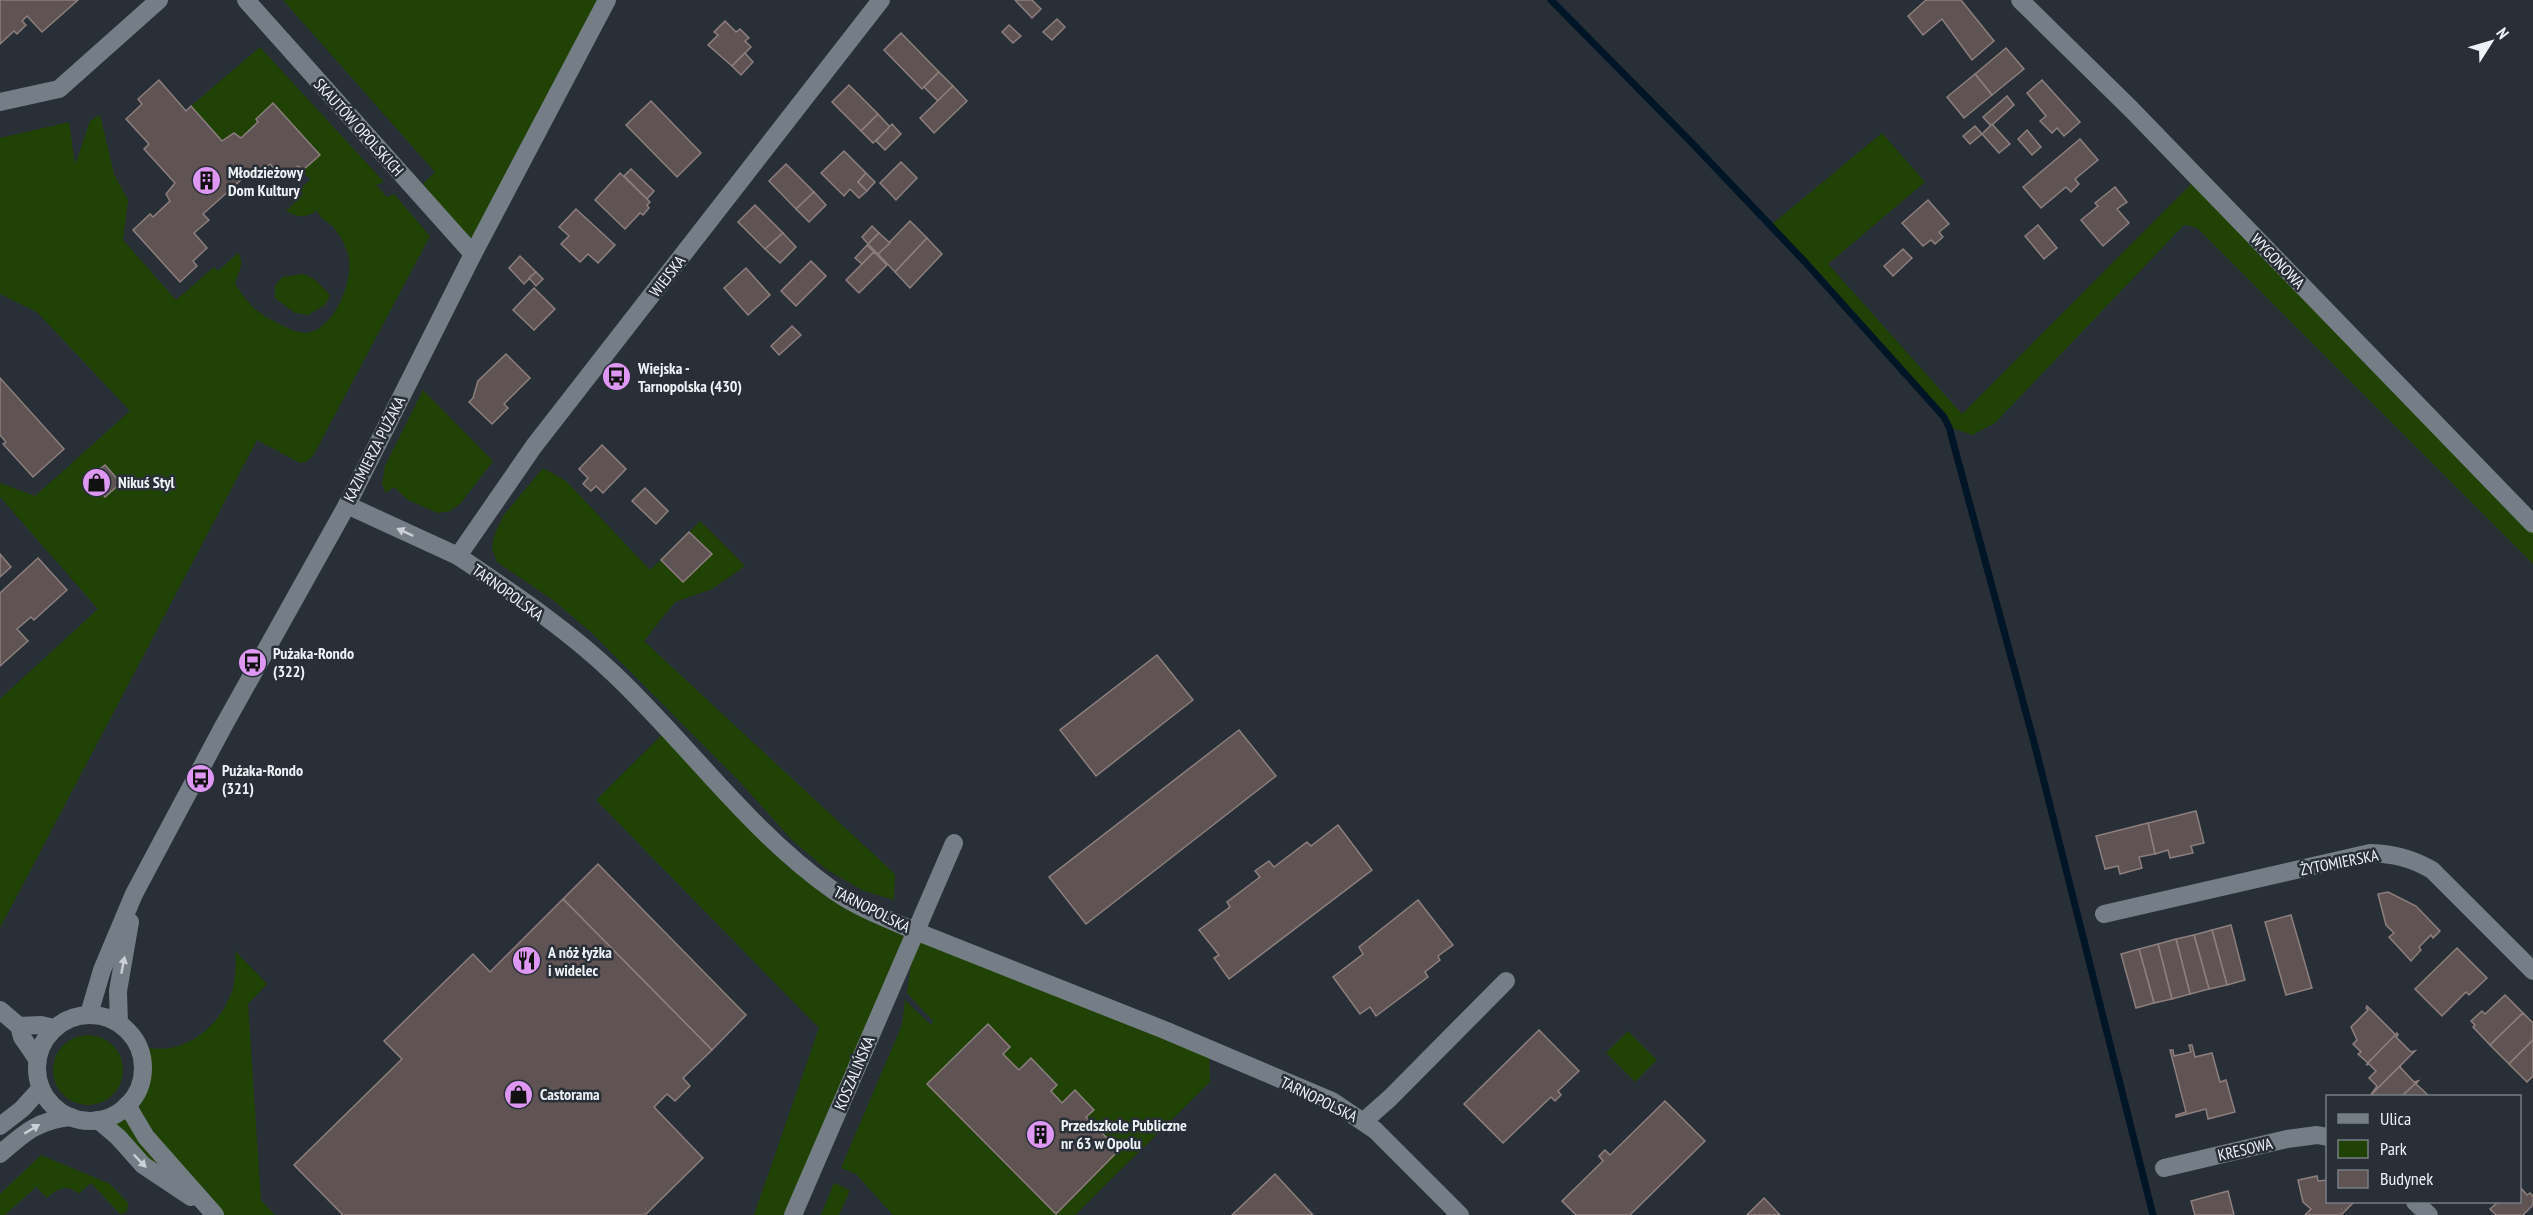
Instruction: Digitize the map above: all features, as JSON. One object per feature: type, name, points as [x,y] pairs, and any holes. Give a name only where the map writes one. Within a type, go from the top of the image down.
[{"type":"street","points":[[0,102],[59,89],[159,0]]},
{"type":"street","name":"SKAUTÓW OPOLSKICH","points":[[246,0],[473,254]]},
{"type":"street","name":"KAZIMIERZA PUŻAKA","points":[[89,1014],[102,970],[134,894],[346,505],[473,254],[607,0]]},
{"type":"street","name":"WIEJSKA","points":[[458,556],[534,446],[881,0]]},
{"type":"street","name":"WYGONOWA","points":[[2020,0],[2131,109],[2533,524]]},
{"type":"street","name":"TARNOPOLSKA","points":[[346,505],[458,556],[572,638],[614,674],[753,822],[792,859],[835,892],[915,931],[1167,1031],[1332,1101],[1364,1121],[1460,1215]]},
{"type":"street","name":"KOSZALIŃSKA","points":[[793,1215],[954,843]]},
{"type":"street","name":"ŻYTOMIERSKA","points":[[2104,914],[2370,853],[2389,854],[2412,858],[2432,870],[2533,971]]},
{"type":"street","name":"KAZIMIERZA PUŻAKA","points":[[119,1023],[118,991],[134,894]]},
{"type":"street","points":[[1364,1121],[1390,1098],[1506,981]]},
{"type":"street","points":[[0,1010],[19,1026],[22,1037],[38,1059]]},
{"type":"street","points":[[0,1154],[38,1124],[71,1117],[98,1120],[111,1116],[127,1105],[136,1094],[141,1083],[142,1059],[138,1045],[119,1023],[106,1017],[89,1014],[72,1017],[54,1028],[45,1039],[38,1059],[37,1077],[48,1101],[71,1117]]},
{"type":"street","points":[[19,1026],[41,1024],[54,1028]]},
{"type":"street","points":[[0,1126],[22,1109],[41,1088]]},
{"type":"street","points":[[127,1105],[146,1137],[210,1210]]},
{"type":"street","points":[[98,1120],[118,1137],[143,1165],[210,1210]]},
{"type":"street","name":"KRESOWA","points":[[2164,1168],[2287,1139],[2317,1135],[2326,1137]]},
{"type":"street","points":[[2416,1203],[2429,1215]]},
{"type":"green space","points":[[283,0],[607,0],[473,254],[416,191],[435,172]]},
{"type":"green space","points":[[260,47],[384,182],[376,185],[387,197],[394,194],[430,236],[313,456],[306,462],[300,463],[257,440],[0,928],[0,699],[98,609],[0,497],[0,483],[35,496],[130,411],[37,312],[0,294],[0,138],[69,122],[75,165],[90,121],[100,115],[114,174],[128,200],[123,240],[176,300],[214,267],[218,271],[238,253],[241,265],[235,284],[252,306],[272,320],[294,330],[305,333],[316,330],[326,323],[341,301],[349,274],[347,251],[335,229],[317,211],[302,216],[286,211],[303,194],[300,190],[310,179],[302,171],[320,155],[256,119],[258,122],[241,138],[234,133],[222,141],[191,106]]},
{"type":"green space","points":[[1882,133],[1925,182],[1828,264],[1962,414],[2197,178],[2533,524],[2533,564],[2197,228],[2184,225],[1995,423],[1972,435],[1949,427],[1930,400],[1771,225]]},
{"type":"green space","points":[[304,274],[314,279],[330,295],[325,305],[308,315],[295,313],[275,298],[275,286],[282,277]]},
{"type":"green space","points":[[423,390],[493,461],[461,503],[450,511],[438,513],[408,500],[394,487],[386,493],[382,484],[385,466]]},
{"type":"green space","points":[[543,468],[566,481],[650,570],[661,560],[683,582],[711,554],[689,532],[700,521],[745,566],[712,589],[675,602],[644,641],[895,874],[894,900],[862,890],[826,869],[791,839],[740,782],[594,635],[553,600],[497,562],[492,548],[494,536],[503,516]]},
{"type":"green space","points":[[667,730],[831,889],[1209,1049],[1210,1082],[1075,1215],[893,1215],[856,1174],[841,1168],[902,1025],[905,1000],[931,1025],[933,1021],[907,993],[915,934],[793,1215],[754,1215],[819,1028],[596,800]]},
{"type":"green space","points":[[235,951],[267,984],[248,1004],[261,1200],[275,1215],[215,1215],[98,1120],[122,1109],[137,1092],[142,1071],[138,1045],[153,1049],[183,1044],[196,1038],[219,1016],[233,988],[236,969]]},
{"type":"green space","points":[[1628,1031],[1657,1060],[1635,1082],[1606,1053]]},
{"type":"green space","points":[[95,1035],[108,1041],[117,1050],[121,1056],[123,1070],[121,1084],[113,1095],[102,1103],[81,1105],[63,1095],[55,1084],[53,1063],[63,1045],[74,1037]]},
{"type":"green space","points":[[41,1155],[110,1184],[128,1203],[127,1212],[120,1214],[91,1183],[79,1194],[62,1188],[47,1198],[36,1187],[5,1215],[0,1215],[0,1194]]},
{"type":"green space","points":[[834,1183],[850,1190],[839,1215],[821,1215]]},
{"type":"building","points":[[0,0],[78,0],[42,32],[27,16],[22,21],[26,25],[17,34],[14,31],[0,44]]},
{"type":"building","points":[[1015,0],[1032,0],[1041,9],[1032,18]]},
{"type":"building","points":[[1926,0],[1961,0],[1994,41],[1972,60],[1942,19],[1923,35],[1908,16]]},
{"type":"building","points":[[1057,19],[1065,27],[1052,40],[1043,32]]},
{"type":"building","points":[[725,21],[736,32],[740,29],[749,38],[745,41],[751,47],[732,66],[708,45],[718,35],[714,32]]},
{"type":"building","points":[[1009,25],[1021,36],[1013,43],[1002,32]]},
{"type":"building","points":[[901,33],[939,72],[922,89],[884,50]]},
{"type":"building","points":[[2006,48],[2024,69],[1992,95],[1975,74]]},
{"type":"building","points":[[745,53],[753,62],[741,75],[732,66]]},
{"type":"building","points":[[939,72],[953,86],[938,101],[924,87]]},
{"type":"building","points":[[1975,74],[1992,95],[1964,118],[1947,97]]},
{"type":"building","name":"Młodzieżowy Dom Kultury","points":[[159,80],[186,111],[191,106],[222,141],[234,133],[241,138],[273,103],[320,155],[302,171],[298,166],[283,179],[270,164],[255,177],[250,172],[203,214],[209,220],[194,233],[207,248],[193,261],[197,266],[180,282],[133,230],[150,214],[153,217],[170,201],[166,194],[175,183],[144,149],[149,144],[126,119],[142,104],[138,99]]},
{"type":"building","points":[[2042,80],[2080,122],[2064,136],[2057,128],[2052,133],[2040,121],[2046,116],[2027,93]]},
{"type":"building","points":[[849,85],[878,114],[861,131],[832,102]]},
{"type":"building","points":[[953,86],[967,101],[934,133],[920,118]]},
{"type":"building","points":[[2007,96],[2014,105],[1991,126],[1983,117]]},
{"type":"building","points":[[651,101],[701,153],[677,177],[626,125]]},
{"type":"building","points":[[878,114],[890,127],[873,143],[861,131]]},
{"type":"building","points":[[892,124],[901,134],[885,150],[876,141]]},
{"type":"building","points":[[1992,124],[2010,144],[1999,153],[1982,134]]},
{"type":"building","points":[[1975,126],[1982,134],[1970,144],[1963,136]]},
{"type":"building","points":[[2027,130],[2041,147],[2032,155],[2018,139]]},
{"type":"building","points":[[2080,139],[2098,160],[2075,179],[2079,184],[2071,192],[2066,187],[2041,208],[2023,187]]},
{"type":"building","points":[[844,151],[866,173],[858,182],[867,191],[859,198],[850,189],[844,196],[821,173]]},
{"type":"building","points":[[901,162],[917,178],[896,200],[880,183]]},
{"type":"building","points":[[786,164],[814,192],[796,209],[769,181]]},
{"type":"building","points":[[631,169],[654,191],[647,199],[624,176]]},
{"type":"building","points":[[620,173],[650,202],[647,205],[649,208],[643,215],[640,213],[625,229],[595,200]]},
{"type":"building","points":[[866,173],[875,182],[867,191],[858,182]]},
{"type":"building","points":[[2115,187],[2127,202],[2117,209],[2129,223],[2103,246],[2081,220],[2098,206],[2095,203]]},
{"type":"building","points":[[814,192],[826,205],[809,222],[796,209]]},
{"type":"building","points":[[1928,200],[1949,224],[1939,232],[1943,237],[1935,244],[1931,240],[1923,246],[1902,223]]},
{"type":"building","points":[[755,205],[783,233],[765,249],[738,222]]},
{"type":"building","points":[[576,209],[615,245],[598,263],[588,254],[580,262],[561,244],[569,236],[559,227]]},
{"type":"building","points":[[910,221],[927,238],[895,272],[878,254]]},
{"type":"building","points":[[2038,225],[2057,248],[2044,259],[2025,236]]},
{"type":"building","points":[[872,226],[879,233],[868,244],[862,237]]},
{"type":"building","points":[[783,233],[796,247],[780,263],[765,249]]},
{"type":"building","points":[[879,233],[890,243],[878,254],[868,244]]},
{"type":"building","points":[[927,238],[942,254],[910,288],[895,272]]},
{"type":"building","points":[[867,245],[874,252],[862,264],[855,258]]},
{"type":"building","points":[[1903,249],[1912,258],[1893,276],[1884,266]]},
{"type":"building","points":[[874,252],[887,265],[859,293],[846,280]]},
{"type":"building","points":[[520,256],[536,272],[524,284],[509,268]]},
{"type":"building","points":[[811,261],[826,276],[796,306],[781,291]]},
{"type":"building","points":[[746,268],[770,295],[748,315],[724,288]]},
{"type":"building","points":[[536,272],[543,279],[536,286],[529,278]]},
{"type":"building","points":[[534,288],[555,309],[534,330],[513,310]]},
{"type":"building","points":[[792,326],[801,335],[779,355],[771,346]]},
{"type":"building","points":[[506,354],[530,378],[504,404],[508,408],[492,424],[469,402],[473,398],[478,381]]},
{"type":"building","points":[[0,378],[64,449],[33,477],[3,444],[6,442],[0,435]]},
{"type":"building","points":[[602,445],[626,469],[603,493],[596,486],[591,491],[583,484],[588,478],[579,469]]},
{"type":"building","points":[[105,465],[121,483],[105,497],[88,478]]},
{"type":"building","points":[[645,488],[668,511],[656,524],[632,501]]},
{"type":"building","points":[[689,532],[712,554],[683,582],[661,560]]},
{"type":"building","points":[[0,554],[11,567],[0,577]]},
{"type":"building","points":[[38,558],[67,590],[34,620],[31,617],[17,629],[28,641],[0,666],[0,593]]},
{"type":"building","points":[[1157,655],[1193,700],[1096,776],[1060,730]]},
{"type":"building","points":[[1239,730],[1276,776],[1086,924],[1049,877]]},
{"type":"building","points":[[2196,811],[2204,843],[2191,846],[2193,853],[2170,858],[2168,850],[2155,854],[2148,823]]},
{"type":"building","points":[[2148,823],[2155,854],[2139,857],[2142,868],[2120,874],[2118,866],[2105,869],[2096,836]]},
{"type":"building","points":[[1338,825],[1372,870],[1229,979],[1214,958],[1219,955],[1199,930],[1230,907],[1227,902],[1260,877],[1255,871],[1269,861],[1274,867],[1307,842],[1311,846]]},
{"type":"building","points":[[598,864],[746,1015],[712,1050],[563,899]]},
{"type":"building","points":[[2388,892],[2416,906],[2440,931],[2433,938],[2431,935],[2419,947],[2421,950],[2411,961],[2389,937],[2394,933],[2386,925],[2378,894]]},
{"type":"building","points":[[563,899],[712,1050],[683,1078],[690,1086],[675,1101],[667,1094],[654,1107],[703,1158],[645,1215],[343,1215],[294,1165],[402,1059],[384,1041],[473,954],[490,972]]},
{"type":"building","points":[[1418,900],[1453,945],[1438,956],[1440,960],[1425,972],[1428,977],[1376,1016],[1370,1007],[1360,1014],[1333,977],[1363,954],[1359,947]]},
{"type":"building","points":[[2291,915],[2312,988],[2286,995],[2265,922]]},
{"type":"building","points":[[2231,925],[2245,980],[2227,985],[2212,930]]},
{"type":"building","points":[[2212,930],[2227,985],[2209,989],[2194,935]]},
{"type":"building","points":[[2194,935],[2209,989],[2190,994],[2176,939]]},
{"type":"building","points":[[2176,939],[2190,994],[2172,999],[2158,944]]},
{"type":"building","points":[[2158,944],[2172,999],[2154,1003],[2139,949]]},
{"type":"building","points":[[2457,948],[2487,978],[2469,995],[2466,992],[2442,1016],[2415,989]]},
{"type":"building","points":[[2139,949],[2154,1003],[2136,1008],[2121,954]]},
{"type":"building","points":[[2505,995],[2523,1013],[2490,1045],[2473,1027],[2475,1025],[2471,1021],[2482,1011],[2485,1014]]},
{"type":"building","points":[[2367,1006],[2396,1035],[2368,1063],[2358,1054],[2361,1052],[2353,1044],[2357,1040],[2351,1027],[2368,1010]]},
{"type":"building","points":[[2523,1013],[2533,1023],[2533,1040],[2509,1064],[2490,1045]]},
{"type":"building","name":"Przedszkole Publiczne nr 63 w Opolu","points":[[988,1024],[1010,1047],[1003,1054],[1019,1070],[1031,1058],[1057,1085],[1051,1091],[1062,1103],[1075,1090],[1094,1110],[1086,1117],[1119,1150],[1056,1214],[927,1084]]},
{"type":"building","points":[[1539,1030],[1579,1071],[1558,1091],[1561,1095],[1555,1101],[1551,1097],[1503,1143],[1464,1104]]},
{"type":"building","points":[[2397,1033],[2396,1037],[2411,1052],[2415,1051],[2371,1095],[2377,1086],[2369,1078],[2376,1071],[2369,1064],[2366,1065]]},
{"type":"building","points":[[2533,1040],[2533,1076],[2527,1082],[2509,1064]]},
{"type":"building","points":[[2189,1045],[2192,1045],[2195,1057],[2212,1053],[2220,1082],[2226,1080],[2235,1112],[2208,1119],[2206,1109],[2176,1117],[2186,1112],[2170,1050],[2173,1050],[2174,1056],[2191,1052]]},
{"type":"building","points":[[2401,1065],[2400,1067],[2414,1082],[2418,1081],[2403,1095],[2371,1095]]},
{"type":"building","points":[[2418,1081],[2416,1084],[2428,1095],[2403,1095]]},
{"type":"building","points":[[1665,1101],[1705,1141],[1630,1215],[1576,1215],[1562,1201],[1603,1161],[1599,1156],[1605,1150],[1610,1155]]},
{"type":"building","points":[[1275,1174],[1313,1215],[1232,1215]]},
{"type":"building","points":[[2317,1176],[2318,1181],[2326,1180],[2326,1203],[2353,1203],[2341,1215],[2305,1215],[2311,1209],[2303,1202],[2298,1180]]},
{"type":"building","points":[[2521,1188],[2527,1195],[2530,1193],[2533,1196],[2533,1205],[2523,1215],[2496,1215],[2490,1209],[2497,1203],[2521,1203]]},
{"type":"building","points":[[2228,1191],[2234,1215],[2195,1215],[2191,1201]]},
{"type":"building","points":[[1764,1198],[1780,1215],[1747,1215]]},
{"type":"waterway","points":[[1551,0],[1805,262],[1944,417],[1949,427],[2035,746],[2153,1215]]},
{"type":"place","name":"Młodzieżowy Dom Kultury","points":[[207,181]]},
{"type":"place","name":"Wiejska - Tarnopolska (430)","points":[[617,377]]},
{"type":"place","name":"Nikuś Styl","points":[[97,482]]},
{"type":"place","name":"Pużaka-Rondo (322)","points":[[252,662]]},
{"type":"place","name":"Pużaka-Rondo (321)","points":[[201,779]]},
{"type":"place","name":"A nóż łyżka i widelec","points":[[527,961]]},
{"type":"place","name":"Castorama","points":[[519,1094]]},
{"type":"place","name":"Przedszkole Publiczne nr 63 w Opolu","points":[[1040,1134]]}]
